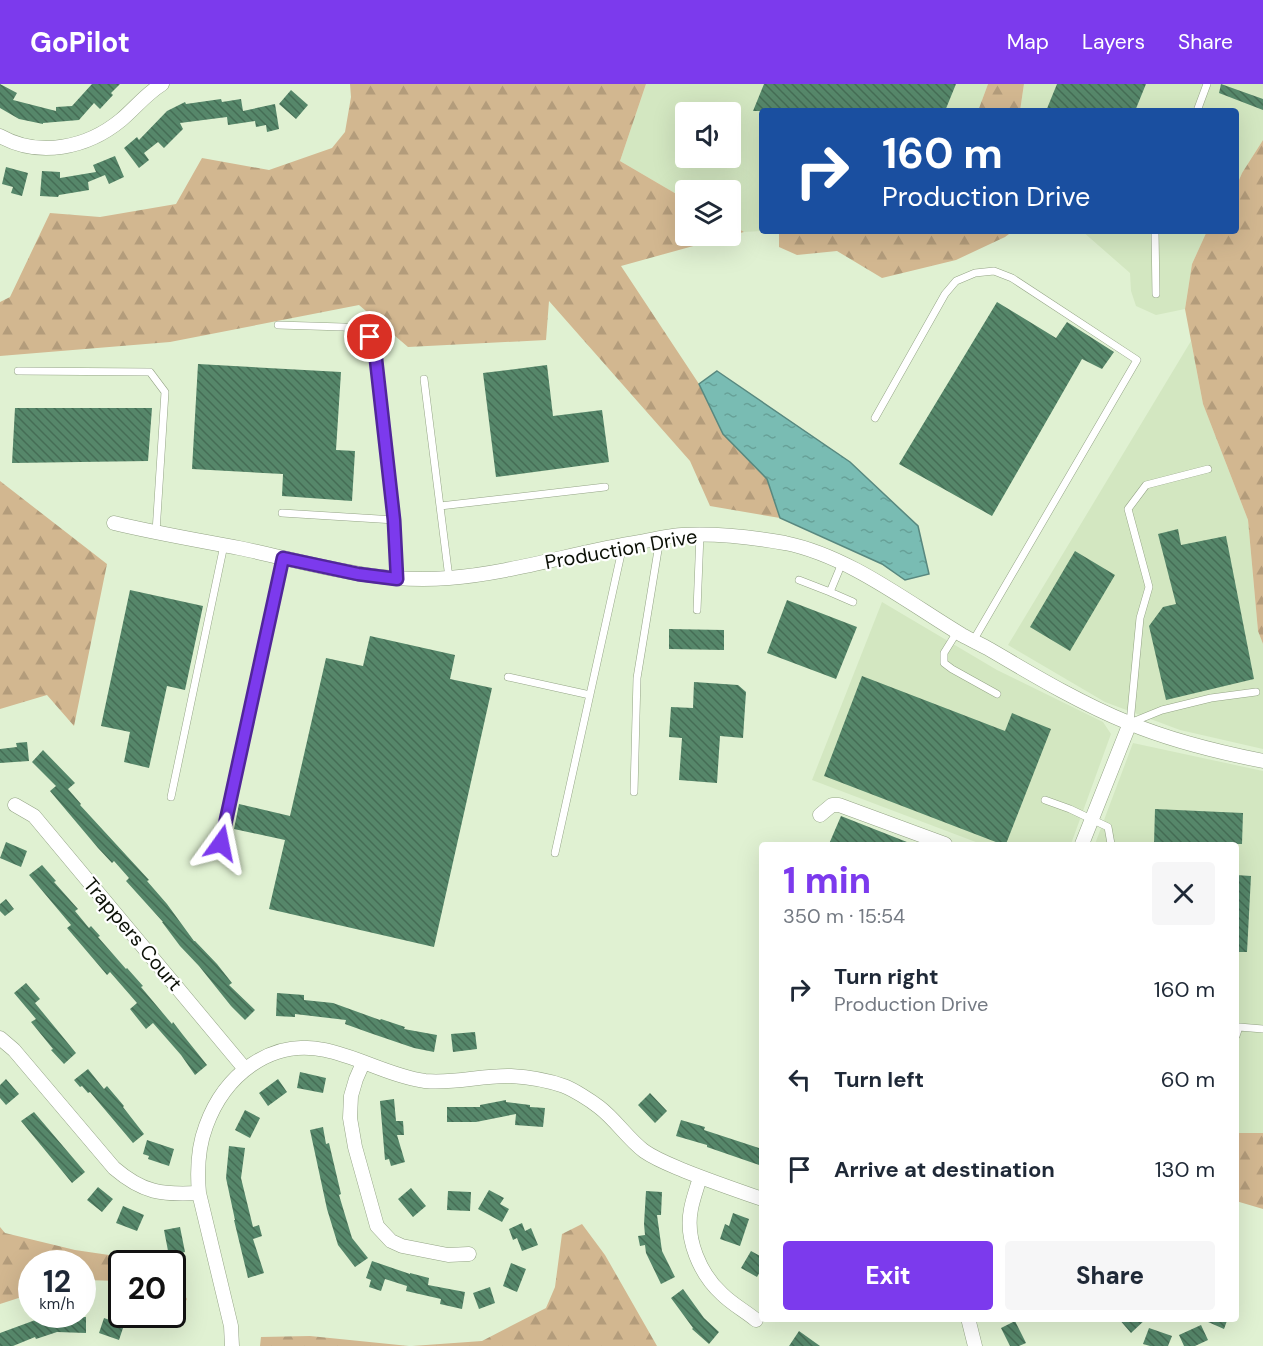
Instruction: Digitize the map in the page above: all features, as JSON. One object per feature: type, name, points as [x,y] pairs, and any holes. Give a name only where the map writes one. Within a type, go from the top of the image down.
[{"type":"street","points":[[0,136],[34,147],[50,148],[82,143],[110,129],[149,92],[162,84]]},
{"type":"street","name":"Production Drive","points":[[114,522],[324,568],[397,579],[449,578],[510,568],[604,547],[678,535],[729,535],[787,544],[812,551],[860,572],[1052,687],[1130,723],[1172,738],[1263,761]]},
{"type":"street","points":[[1083,842],[1130,723]]},
{"type":"street","name":"Trappers Court","points":[[15,805],[34,816],[245,1069]]},
{"type":"street","points":[[820,815],[832,805],[839,805],[940,842]]},
{"type":"street","points":[[0,1038],[14,1050],[114,1168],[126,1179],[159,1193],[199,1193]]},
{"type":"street","points":[[232,1346],[231,1326],[199,1193],[200,1147],[213,1109],[226,1090],[245,1069],[259,1059],[276,1052],[291,1048],[325,1050],[401,1076],[423,1081],[444,1082],[509,1076],[547,1080],[567,1087],[600,1107],[632,1141],[661,1161],[759,1197]]},
{"type":"street","points":[[363,1063],[351,1096],[350,1118],[377,1226],[391,1241],[402,1246],[448,1256],[469,1254]]},
{"type":"street","points":[[700,1177],[691,1210],[689,1227],[692,1245],[711,1282],[722,1295],[756,1320]]},
{"type":"street","points":[[969,1322],[975,1346]]},
{"type":"lane","points":[[1198,108],[1207,84]]},
{"type":"lane","points":[[1155,234],[1156,294]]},
{"type":"lane","points":[[875,418],[945,294],[956,281],[975,273],[994,271],[1012,278],[1137,360],[973,641]]},
{"type":"lane","points":[[278,325],[360,329],[370,337],[375,351],[394,520],[397,579]]},
{"type":"lane","points":[[18,371],[150,372],[165,393],[156,532]]},
{"type":"lane","points":[[424,379],[449,578]]},
{"type":"lane","points":[[1208,470],[1146,485],[1128,509],[1149,586],[1140,618],[1130,723],[1162,710],[1211,698],[1256,692]]},
{"type":"lane","points":[[440,506],[605,488]]},
{"type":"lane","points":[[282,513],[394,520]]},
{"type":"lane","points":[[697,610],[700,534]]},
{"type":"lane","points":[[634,792],[637,678],[660,538]]},
{"type":"lane","points":[[555,853],[624,544]]},
{"type":"lane","points":[[171,797],[224,545]]},
{"type":"lane","points":[[221,843],[283,558]]},
{"type":"lane","points":[[830,592],[842,563]]},
{"type":"lane","points":[[798,580],[853,602]]},
{"type":"lane","points":[[957,632],[944,653],[944,663],[997,694]]},
{"type":"lane","points":[[508,677],[590,696]]},
{"type":"lane","points":[[1045,800],[1108,827],[1111,842]]},
{"type":"lane","points":[[1239,1028],[1263,1029]]},
{"type":"shaded area","points":[[646,84],[988,84],[979,108],[759,108],[759,231],[741,230],[741,180],[675,180],[675,193],[620,161]]},
{"type":"shaded area","points":[[1024,84],[1263,84],[1263,140],[1239,180],[1239,108],[1020,108]]},
{"type":"shaded area","points":[[1085,234],[1206,234],[1192,264],[1185,309],[1156,315],[1136,306],[1131,291],[1130,273]]},
{"type":"shaded area","points":[[1191,341],[1203,404],[1248,520],[1258,631],[1263,644],[1263,749],[1180,730],[1105,702],[1008,645]]},
{"type":"shaded area","points":[[882,602],[997,670],[1103,722],[1111,734],[1072,842],[976,842],[812,780]]},
{"type":"shaded area","points":[[1133,743],[1263,771],[1263,1133],[1239,1133],[1239,842],[1096,842]]},
{"type":"green space","points":[[350,84],[646,84],[620,161],[675,193],[675,246],[694,246],[621,266],[699,384],[723,434],[767,479],[780,518],[710,506],[690,461],[549,301],[546,340],[408,347],[359,305],[170,342],[0,356],[0,302],[10,297],[50,213],[100,217],[176,204],[202,158],[269,170],[332,148],[345,132],[351,97]]},
{"type":"green space","points":[[988,84],[1024,84],[1020,108],[979,108]]},
{"type":"green space","points":[[1263,140],[1263,644],[1258,631],[1248,520],[1203,404],[1185,309],[1192,264],[1206,234],[1239,234],[1239,180]]},
{"type":"green space","points":[[779,234],[1009,234],[956,260],[882,278],[837,251],[797,255],[779,247]]},
{"type":"green space","points":[[0,481],[107,564],[74,726],[47,695],[0,709]]},
{"type":"green space","points":[[1239,1133],[1263,1133],[1263,1209],[1239,1202]]},
{"type":"green space","points":[[582,1224],[605,1255],[657,1346],[412,1346],[482,1341],[546,1308],[555,1287],[562,1234]]},
{"type":"green space","points":[[0,1227],[5,1233],[75,1250],[18,1250],[18,1298],[0,1304]]},
{"type":"green space","points":[[96,1253],[108,1255],[108,1281],[96,1280]]},
{"type":"green space","points":[[310,1336],[409,1346],[260,1346],[261,1337]]},
{"type":"water","points":[[717,371],[850,462],[918,526],[929,574],[905,580],[882,564],[780,518],[767,479],[723,434],[699,384]]},
{"type":"building","points":[[0,84],[17,93],[13,100],[56,111],[56,107],[72,106],[92,84],[120,84],[100,109],[94,103],[79,120],[43,124],[19,119],[0,108]]},
{"type":"building","points":[[764,84],[956,84],[946,108],[759,108],[759,111],[753,111]]},
{"type":"building","points":[[1057,84],[1146,84],[1136,108],[1047,108]]},
{"type":"building","points":[[1221,84],[1263,99],[1263,110],[1219,93]]},
{"type":"building","points":[[291,90],[308,105],[296,119],[279,104]]},
{"type":"building","points":[[221,99],[222,102],[241,99],[243,111],[275,104],[279,129],[267,132],[266,125],[256,127],[255,121],[228,125],[227,117],[180,123],[183,129],[164,148],[158,142],[144,153],[149,160],[139,168],[124,148],[137,137],[139,140],[167,111],[185,102],[186,104]]},
{"type":"building","points":[[115,156],[124,177],[109,184],[105,175],[88,182],[89,190],[58,197],[40,196],[42,171],[60,172],[60,178],[96,172],[93,165]]},
{"type":"building","points":[[6,167],[28,173],[22,196],[11,193],[13,187],[2,184]]},
{"type":"building","points":[[997,302],[1056,338],[1067,322],[1114,352],[1102,369],[1082,359],[992,516],[899,464]]},
{"type":"building","points":[[198,364],[341,372],[336,450],[355,451],[352,501],[282,496],[283,474],[192,469]]},
{"type":"building","points":[[547,365],[553,416],[602,410],[609,462],[496,477],[483,373]]},
{"type":"building","points":[[15,408],[152,408],[148,461],[12,463]]},
{"type":"building","points":[[1178,529],[1181,545],[1226,536],[1254,679],[1166,700],[1149,626],[1163,607],[1176,604],[1158,534]]},
{"type":"building","points":[[1075,551],[1115,575],[1070,651],[1030,627]]},
{"type":"building","points":[[130,590],[203,606],[185,690],[167,686],[149,768],[124,762],[130,732],[101,726]]},
{"type":"building","points":[[787,600],[857,627],[836,679],[767,653]]},
{"type":"building","points":[[669,629],[724,630],[724,650],[669,649]]},
{"type":"building","points":[[370,636],[455,655],[450,679],[492,688],[434,947],[269,909],[285,840],[234,829],[239,804],[290,816],[326,658],[363,666]]},
{"type":"building","points":[[862,676],[1005,731],[1012,713],[1051,729],[1007,842],[996,842],[824,776]]},
{"type":"building","points":[[694,682],[738,685],[746,692],[743,738],[720,736],[717,783],[679,780],[682,738],[669,737],[671,707],[693,708]]},
{"type":"building","points":[[27,742],[29,761],[0,763],[0,749],[17,747],[16,743]]},
{"type":"building","points":[[43,750],[75,783],[68,789],[80,805],[149,880],[147,881],[194,941],[232,983],[229,985],[255,1010],[245,1020],[126,881],[129,878],[98,848],[50,791],[56,786],[32,762]]},
{"type":"building","points":[[1155,809],[1243,813],[1242,844],[1239,842],[1154,842]]},
{"type":"building","points":[[841,816],[907,842],[830,842]]},
{"type":"building","points":[[6,842],[27,851],[21,867],[0,858]]},
{"type":"building","points":[[42,865],[78,909],[75,911],[89,928],[91,926],[100,936],[98,937],[143,986],[141,987],[172,1024],[173,1022],[207,1065],[195,1075],[153,1023],[146,1029],[130,1009],[137,1003],[110,972],[107,975],[67,928],[71,925],[29,875]]},
{"type":"building","points":[[1239,875],[1251,876],[1247,952],[1239,952]]},
{"type":"building","points":[[6,899],[14,909],[5,916],[0,911],[0,904]]},
{"type":"building","points":[[26,983],[40,999],[35,1003],[76,1053],[64,1064],[31,1022],[36,1019],[14,993]]},
{"type":"building","points":[[277,993],[304,995],[304,1000],[333,1003],[405,1027],[404,1029],[437,1035],[434,1052],[414,1048],[345,1024],[346,1020],[295,1014],[295,1017],[276,1016]]},
{"type":"building","points":[[475,1032],[477,1049],[453,1052],[451,1034]]},
{"type":"building","points":[[88,1069],[104,1089],[107,1086],[144,1134],[133,1143],[90,1092],[80,1087],[74,1080]]},
{"type":"building","points":[[300,1072],[326,1078],[323,1093],[297,1088]]},
{"type":"building","points":[[6,1079],[19,1094],[6,1105],[0,1098],[0,1085]]},
{"type":"building","points":[[278,1079],[287,1092],[268,1106],[259,1093]]},
{"type":"building","points":[[650,1093],[667,1111],[655,1123],[638,1105]]},
{"type":"building","points":[[394,1099],[396,1121],[403,1121],[404,1135],[397,1135],[405,1162],[391,1166],[389,1159],[385,1160],[380,1101]]},
{"type":"building","points":[[506,1100],[506,1102],[530,1105],[530,1107],[545,1108],[543,1127],[515,1125],[516,1114],[476,1122],[447,1122],[447,1107],[480,1107],[480,1105]]},
{"type":"building","points":[[245,1110],[260,1118],[250,1138],[235,1130]]},
{"type":"building","points":[[34,1112],[85,1172],[72,1183],[21,1121]]},
{"type":"building","points":[[681,1120],[705,1127],[704,1130],[759,1148],[759,1165],[707,1147],[707,1145],[676,1136]]},
{"type":"building","points":[[323,1127],[352,1238],[368,1258],[355,1267],[338,1245],[327,1209],[310,1130]]},
{"type":"building","points":[[147,1140],[174,1149],[169,1166],[148,1159],[149,1156],[143,1154]]},
{"type":"building","points":[[229,1146],[245,1148],[241,1178],[253,1227],[259,1225],[262,1236],[253,1239],[264,1273],[248,1278],[226,1178]]},
{"type":"building","points":[[98,1187],[113,1199],[102,1212],[87,1200]]},
{"type":"building","points":[[411,1188],[426,1206],[413,1217],[398,1199]]},
{"type":"building","points":[[489,1190],[504,1198],[500,1204],[509,1209],[502,1222],[478,1209]]},
{"type":"building","points":[[448,1191],[471,1192],[470,1211],[447,1210]]},
{"type":"building","points":[[646,1191],[662,1192],[661,1215],[657,1215],[662,1251],[675,1277],[661,1284],[646,1253],[645,1245],[640,1246],[638,1236],[645,1235]]},
{"type":"building","points":[[123,1206],[144,1215],[137,1231],[116,1223]]},
{"type":"building","points":[[733,1213],[749,1219],[740,1246],[720,1239],[725,1224],[729,1226]]},
{"type":"building","points":[[522,1223],[525,1231],[531,1228],[538,1245],[522,1251],[517,1238],[513,1240],[509,1229]]},
{"type":"building","points":[[180,1227],[185,1250],[168,1250],[164,1230]]},
{"type":"building","points":[[751,1251],[759,1255],[757,1277],[741,1268]]},
{"type":"building","points":[[372,1261],[429,1278],[428,1285],[465,1292],[462,1309],[440,1304],[441,1299],[406,1291],[407,1286],[385,1279],[381,1291],[369,1287],[371,1280],[366,1278]]},
{"type":"building","points":[[511,1263],[526,1269],[517,1292],[503,1286]]},
{"type":"building","points":[[490,1287],[495,1303],[479,1309],[473,1293]]},
{"type":"building","points":[[683,1289],[704,1318],[719,1332],[709,1344],[692,1329],[671,1298]]},
{"type":"building","points":[[104,1318],[108,1319],[108,1328],[123,1328],[119,1340],[99,1333]]},
{"type":"building","points":[[1016,1322],[1026,1343],[1010,1346],[1001,1328]]},
{"type":"building","points":[[1121,1322],[1143,1322],[1131,1333]]},
{"type":"building","points":[[1208,1322],[1227,1322],[1224,1329]]},
{"type":"building","points":[[1201,1325],[1208,1340],[1195,1346],[1184,1346],[1179,1335]]},
{"type":"building","points":[[18,1326],[86,1328],[86,1333],[57,1332],[36,1339],[35,1337],[13,1346],[0,1346],[0,1333]]},
{"type":"building","points":[[1149,1328],[1172,1336],[1168,1346],[1143,1344]]},
{"type":"building","points":[[799,1331],[820,1346],[789,1346]]},
{"type":"route","points":[[221,843],[283,558],[324,568],[397,579],[394,520],[375,351],[370,337]]}]
